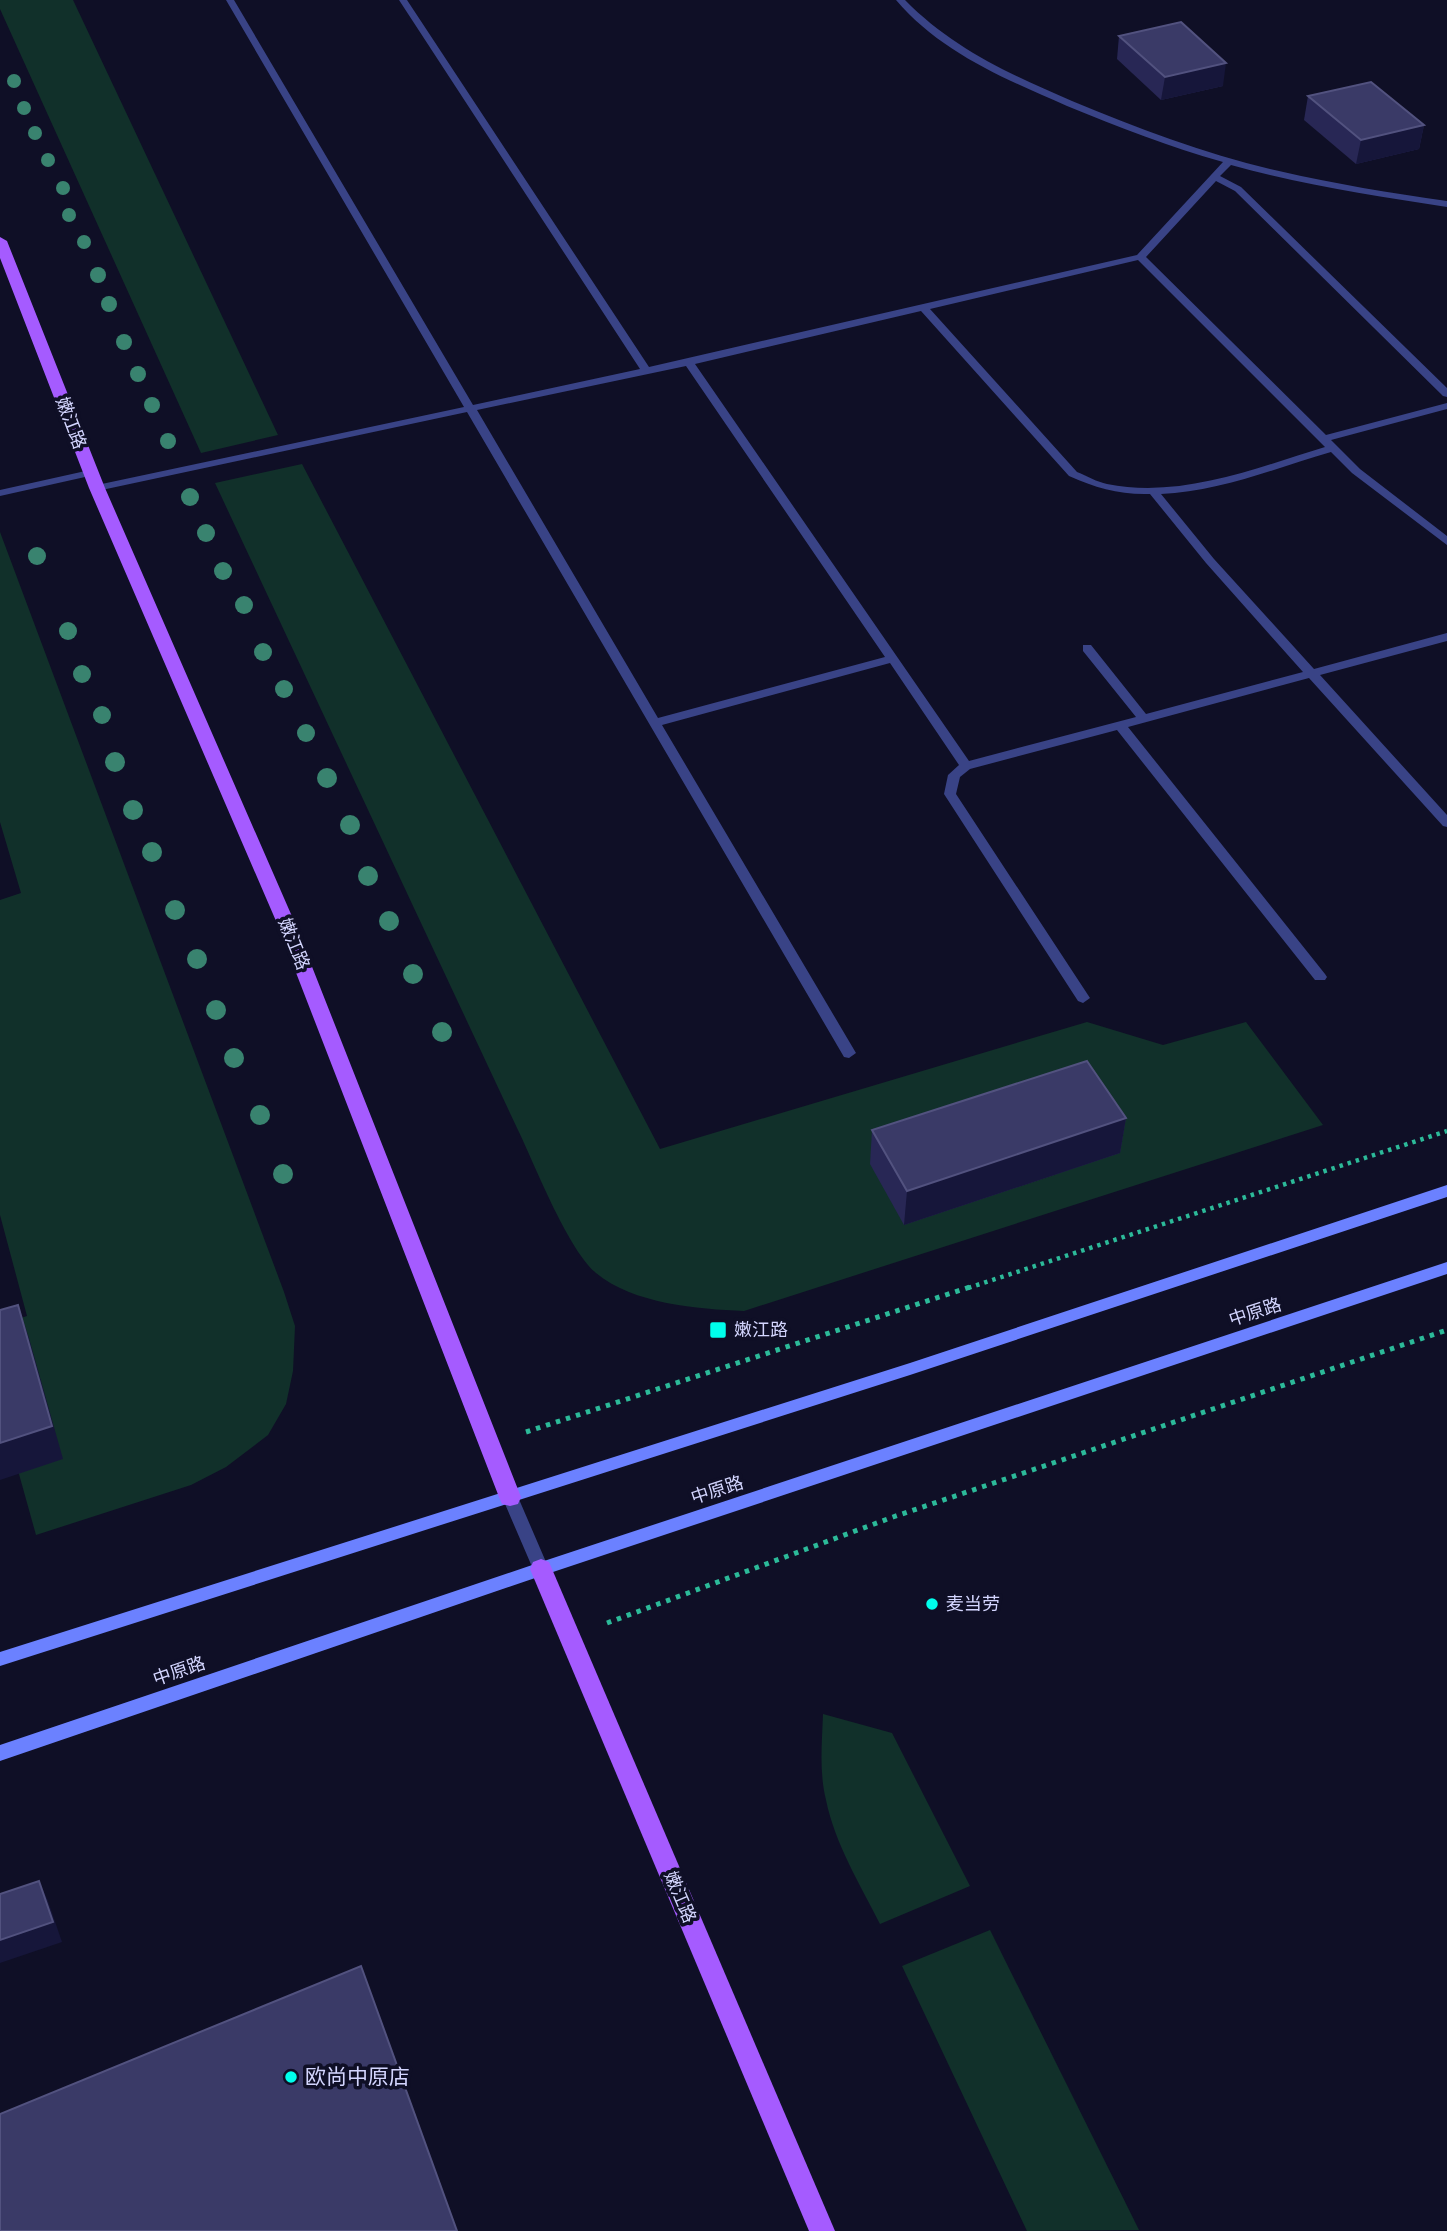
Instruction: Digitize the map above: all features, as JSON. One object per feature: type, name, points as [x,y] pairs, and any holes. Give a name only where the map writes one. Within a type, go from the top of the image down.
[{"type":"main road","name":"嫩江路","points":[[0,241],[93,480],[285,920],[510,1497]]},
{"type":"main road","points":[[0,1659],[910,1369],[1447,1191]]},
{"type":"main road","name":"中原路","points":[[0,1753],[541,1569],[1447,1268]]},
{"type":"main road","name":"嫩江路","points":[[541,1569],[822,2231]]},
{"type":"street","points":[[230,0],[849,1053]]},
{"type":"street","points":[[403,0],[646,370]]},
{"type":"street","points":[[900,0],[940,39],[1014,80],[1105,119],[1229,161],[1308,181],[1447,204]]},
{"type":"street","points":[[0,494],[93,480],[468,408],[689,362],[1140,257],[1229,161]]},
{"type":"street","points":[[1215,177],[1238,189],[1447,394]]},
{"type":"street","points":[[1140,257],[1356,471],[1447,542]]},
{"type":"street","points":[[924,307],[1073,474],[1099,485],[1154,492],[1200,485],[1332,448]]},
{"type":"street","points":[[689,362],[966,766]]},
{"type":"street","points":[[1323,439],[1447,406]]},
{"type":"street","points":[[1154,492],[1174,519],[1311,674],[1447,823]]},
{"type":"street","points":[[1083,998],[950,794],[954,775],[966,766],[1447,637]]},
{"type":"street","points":[[1087,648],[1144,719]]},
{"type":"street","points":[[654,723],[892,659]]},
{"type":"street","points":[[1120,726],[1320,977]]},
{"type":"street","name":"嫩江路","points":[[510,1497],[541,1569]]},
{"type":"path","points":[[489,1444],[1447,1131]]},
{"type":"path","points":[[570,1637],[893,1517],[1447,1330]]},
{"type":"green space","points":[[0,0],[73,0],[278,435],[201,453],[0,9]]},
{"type":"green space","points":[[302,464],[660,1149],[1087,1022],[1163,1045],[1246,1022],[1323,1125],[744,1311],[667,1303],[628,1292],[611,1283],[585,1261],[552,1205],[215,483]]},
{"type":"green space","points":[[0,532],[295,1326],[293,1371],[286,1404],[268,1435],[226,1467],[191,1485],[36,1535],[0,1406],[0,1325],[27,1316],[0,1215],[0,900],[21,893],[0,822]]},
{"type":"green space","points":[[823,1714],[892,1733],[970,1886],[880,1924],[849,1864],[830,1816],[822,1779]]},
{"type":"green space","points":[[990,1930],[1139,2230],[1027,2231],[902,1966]]},
{"type":"building","points":[[1181,22],[1226,63],[1165,77],[1119,36]]},
{"type":"building","points":[[1371,82],[1424,125],[1361,140],[1308,96]]},
{"type":"building","points":[[1087,1061],[1126,1118],[907,1191],[872,1130]]},
{"type":"building","points":[[18,1305],[52,1426],[0,1443],[0,1310]]},
{"type":"building","points":[[39,1881],[53,1922],[0,1940],[0,1894]]},
{"type":"building","name":"欧尚中原店","points":[[361,1966],[457,2231],[0,2231],[0,2114]]},
{"type":"place","name":"嫩江路","points":[[718,1330]]},
{"type":"place","name":"麦当劳","points":[[932,1604]]},
{"type":"place","name":"欧尚中原店","points":[[291,2077]]}]
